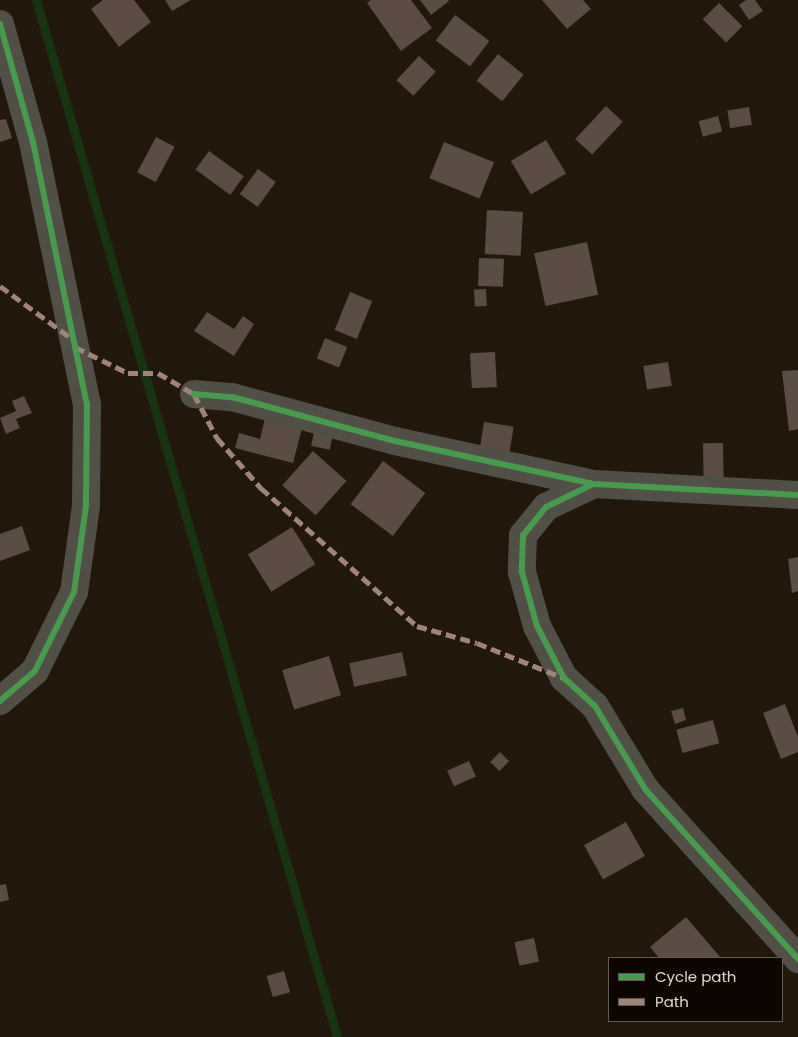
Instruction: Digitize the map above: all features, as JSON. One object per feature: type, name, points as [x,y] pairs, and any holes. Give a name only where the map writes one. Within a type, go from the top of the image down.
[{"type":"street","points":[[0,24],[33,142],[87,404],[86,506],[74,592],[34,671],[0,700]]},
{"type":"street","points":[[194,394],[232,396],[394,441],[594,484],[798,495]]},
{"type":"street","points":[[594,484],[546,507],[523,535],[522,572],[537,626],[564,678],[595,706],[645,789],[798,959]]},
{"type":"building","points":[[103,0],[134,0],[151,22],[119,47],[91,9]]},
{"type":"building","points":[[165,0],[191,0],[172,11]]},
{"type":"building","points":[[371,0],[411,0],[432,28],[401,51],[367,3]]},
{"type":"building","points":[[420,0],[448,0],[449,1],[431,15]]},
{"type":"building","points":[[542,0],[583,0],[591,9],[567,29]]},
{"type":"building","points":[[746,0],[755,0],[763,11],[749,20],[739,5]]},
{"type":"building","points":[[719,3],[742,26],[726,43],[703,19]]},
{"type":"building","points":[[455,15],[489,41],[470,66],[436,41]]},
{"type":"building","points":[[498,54],[524,75],[502,101],[477,80]]},
{"type":"building","points":[[419,56],[436,72],[413,96],[396,80]]},
{"type":"building","points":[[606,106],[623,122],[592,155],[575,139]]},
{"type":"building","points":[[749,107],[752,125],[730,128],[727,110]]},
{"type":"building","points":[[718,116],[722,131],[703,137],[699,121]]},
{"type":"building","points":[[6,119],[12,138],[0,142],[0,120]]},
{"type":"building","points":[[156,137],[175,147],[156,182],[137,172]]},
{"type":"building","points":[[546,140],[566,173],[531,195],[511,161]]},
{"type":"building","points":[[444,142],[494,162],[479,198],[429,178]]},
{"type":"building","points":[[209,151],[244,176],[230,195],[195,170]]},
{"type":"building","points":[[258,169],[276,182],[258,207],[240,194]]},
{"type":"building","points":[[487,210],[523,212],[521,256],[485,254]]},
{"type":"building","points":[[587,242],[598,295],[545,306],[534,253]]},
{"type":"building","points":[[479,258],[504,259],[503,287],[478,286]]},
{"type":"building","points":[[486,289],[487,306],[475,307],[474,290]]},
{"type":"building","points":[[350,292],[372,301],[357,339],[335,330]]},
{"type":"building","points":[[207,312],[234,329],[243,316],[254,324],[234,356],[194,331]]},
{"type":"building","points":[[325,338],[347,347],[339,367],[317,358]]},
{"type":"building","points":[[495,352],[497,387],[472,388],[470,353]]},
{"type":"building","points":[[668,362],[672,386],[647,390],[643,366]]},
{"type":"building","points":[[798,370],[798,429],[789,431],[782,371]]},
{"type":"building","points":[[24,396],[32,413],[16,419],[20,428],[6,434],[0,418],[16,411],[12,401]]},
{"type":"building","points":[[266,414],[303,424],[293,463],[235,448],[239,433],[260,439]]},
{"type":"building","points":[[484,422],[514,427],[508,459],[479,455]]},
{"type":"building","points":[[314,432],[333,436],[330,450],[311,446]]},
{"type":"building","points":[[703,443],[723,443],[724,483],[704,483]]},
{"type":"building","points":[[313,451],[346,481],[316,515],[282,485]]},
{"type":"building","points":[[383,461],[425,493],[393,536],[351,504]]},
{"type":"building","points":[[22,526],[30,550],[0,561],[0,534]]},
{"type":"building","points":[[292,527],[315,564],[271,592],[248,555]]},
{"type":"building","points":[[798,557],[798,591],[792,593],[788,559]]},
{"type":"building","points":[[402,652],[407,675],[354,687],[349,663]]},
{"type":"building","points":[[329,656],[341,695],[294,710],[282,670]]},
{"type":"building","points":[[785,704],[798,737],[798,752],[781,759],[763,713]]},
{"type":"building","points":[[683,708],[686,720],[675,724],[671,711]]},
{"type":"building","points":[[713,720],[719,743],[683,753],[676,730]]},
{"type":"building","points":[[500,752],[509,761],[499,771],[490,762]]},
{"type":"building","points":[[469,761],[476,777],[454,786],[447,771]]},
{"type":"building","points":[[626,822],[645,856],[603,879],[584,845]]},
{"type":"building","points":[[6,884],[9,900],[0,902],[0,885]]},
{"type":"building","points":[[686,917],[720,957],[658,957],[650,947]]},
{"type":"building","points":[[534,938],[539,961],[519,966],[514,942]]},
{"type":"building","points":[[284,971],[290,992],[273,997],[267,976]]},
{"type":"waterway","points":[[36,0],[337,1037]]},
{"type":"marked path","points":[[0,286],[71,338]]},
{"type":"marked path","points":[[75,347],[128,373],[158,373],[194,394],[217,438],[261,488],[417,626],[477,643],[564,678]]},
{"type":"cycle path","points":[[0,24],[33,142],[87,404],[86,506],[74,592],[35,671],[0,701]]},
{"type":"cycle path","points":[[194,394],[232,397],[395,441],[594,484],[798,495]]},
{"type":"cycle path","points":[[591,485],[546,507],[523,535],[522,572],[537,626],[564,678],[595,706],[645,789],[798,959]]}]
